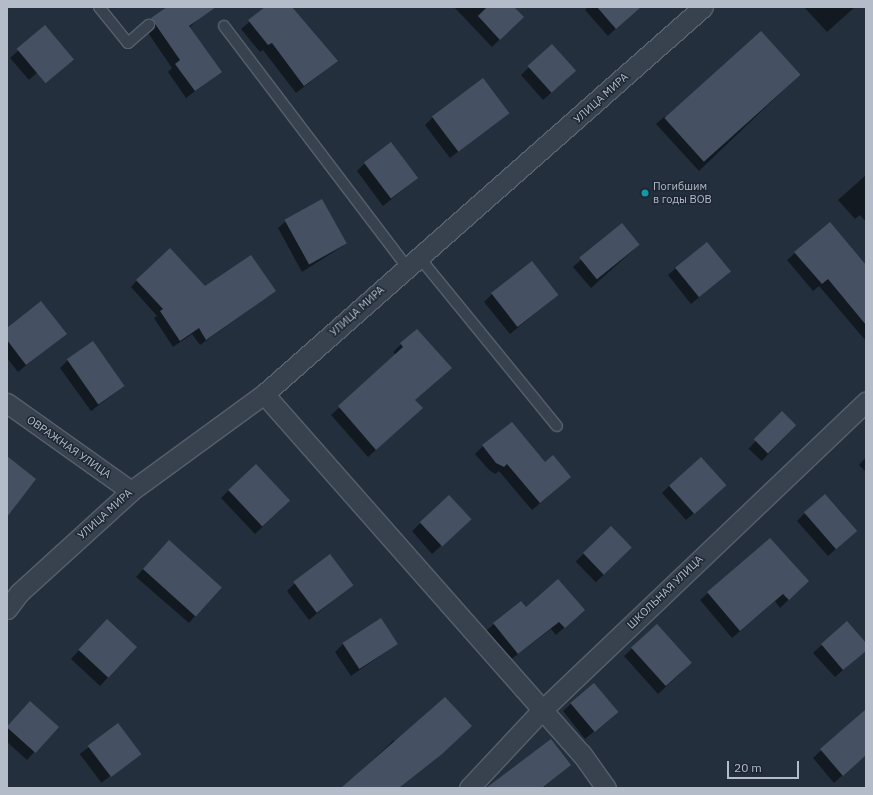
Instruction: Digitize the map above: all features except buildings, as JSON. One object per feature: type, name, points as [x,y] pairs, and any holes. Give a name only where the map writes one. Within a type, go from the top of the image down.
[{"type":"street","name":"УЛИЦА МИРА","points":[[7,609],[19,593],[131,491],[264,394],[413,261],[703,7]]},
{"type":"street","points":[[264,394],[541,711],[606,788]]},
{"type":"street","name":"ШКОЛЬНАЯ УЛИЦА","points":[[469,788],[541,711],[866,401]]},
{"type":"street","name":"ОВРАЖНАЯ УЛИЦА","points":[[7,403],[131,491]]},
{"type":"lane","points":[[99,7],[128,43],[149,25]]},
{"type":"lane","points":[[224,26],[413,261],[557,426]]},
{"type":"place","name":"Погибшим в годы ВОВ","points":[[645,193]]}]
